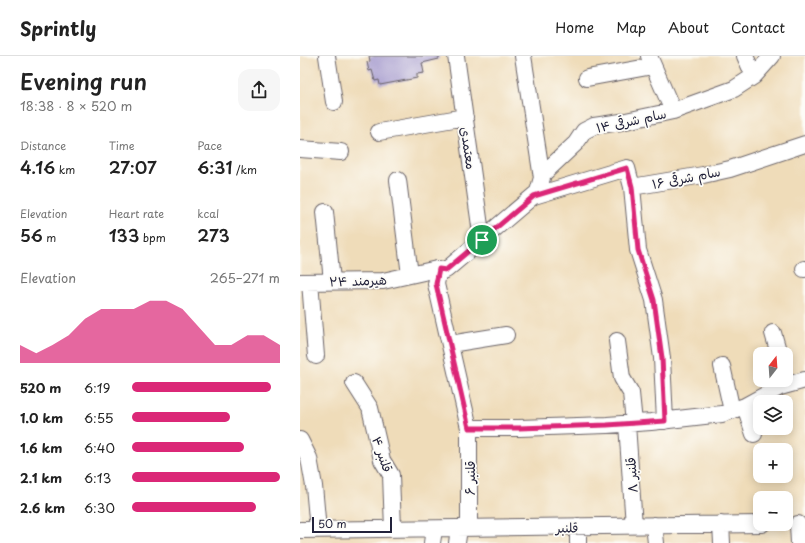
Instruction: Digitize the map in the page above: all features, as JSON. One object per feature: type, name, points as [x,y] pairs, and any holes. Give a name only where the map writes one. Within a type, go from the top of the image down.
[{"type":"street","points":[[327,56],[334,102]]},
{"type":"street","name":"معتمدی","points":[[456,56],[482,240]]},
{"type":"street","points":[[523,56],[542,178]]},
{"type":"street","points":[[745,56],[754,76]]},
{"type":"street","name":"سام شرقی ۱۴","points":[[439,269],[446,270],[534,196],[538,192],[543,174],[576,143],[584,131],[594,126],[673,111],[734,89],[754,76],[772,56]]},
{"type":"street","points":[[587,78],[651,61],[673,111]]},
{"type":"street","points":[[379,132],[465,117]]},
{"type":"street","name":"سام شرقی ۱۶","points":[[632,187],[730,169],[805,144]]},
{"type":"street","points":[[300,149],[341,152]]},
{"type":"street","points":[[534,196],[627,168],[632,187],[638,250],[654,300],[662,358],[665,421]]},
{"type":"street","points":[[398,180],[410,275]]},
{"type":"street","points":[[326,212],[332,281]]},
{"type":"street","name":"هیرمند ۲۴","points":[[305,282],[382,281],[439,269]]},
{"type":"street","name":"قلنبر ۶","points":[[439,269],[436,284],[469,428],[462,533]]},
{"type":"street","points":[[305,282],[316,356]]},
{"type":"street","points":[[773,333],[777,347]]},
{"type":"street","points":[[450,344],[506,335]]},
{"type":"street","name":"قلنبر ۸","points":[[617,341],[622,378],[632,393],[631,423],[634,526]]},
{"type":"street","points":[[722,366],[739,409],[753,432]]},
{"type":"street","points":[[793,380],[805,380]]},
{"type":"street","name":"قلنبر ۴","points":[[354,383],[370,408],[382,460],[391,475],[393,529]]},
{"type":"street","points":[[469,428],[519,428],[631,423],[665,421],[722,414],[739,409],[756,401],[768,387]]},
{"type":"street","points":[[300,440],[309,458],[314,486],[318,530]]},
{"type":"street","points":[[721,524],[722,543]]},
{"type":"street","name":"قلنبر","points":[[300,530],[393,529],[433,536],[578,526],[753,524]]},
{"type":"street","points":[[796,524],[799,543]]},
{"type":"street","points":[[654,525],[656,543]]},
{"type":"street","points":[[578,526],[578,543]]},
{"type":"building","points":[[369,56],[439,56],[439,59],[422,63],[424,73],[417,74],[417,78],[380,85],[379,80],[375,81],[372,70],[369,71],[367,62],[370,61]]},
{"type":"route","points":[[627,168],[632,187],[638,250],[654,300],[662,358],[665,421],[607,425],[469,428],[436,282],[439,269],[446,270],[482,240],[534,196],[627,168]]}]
